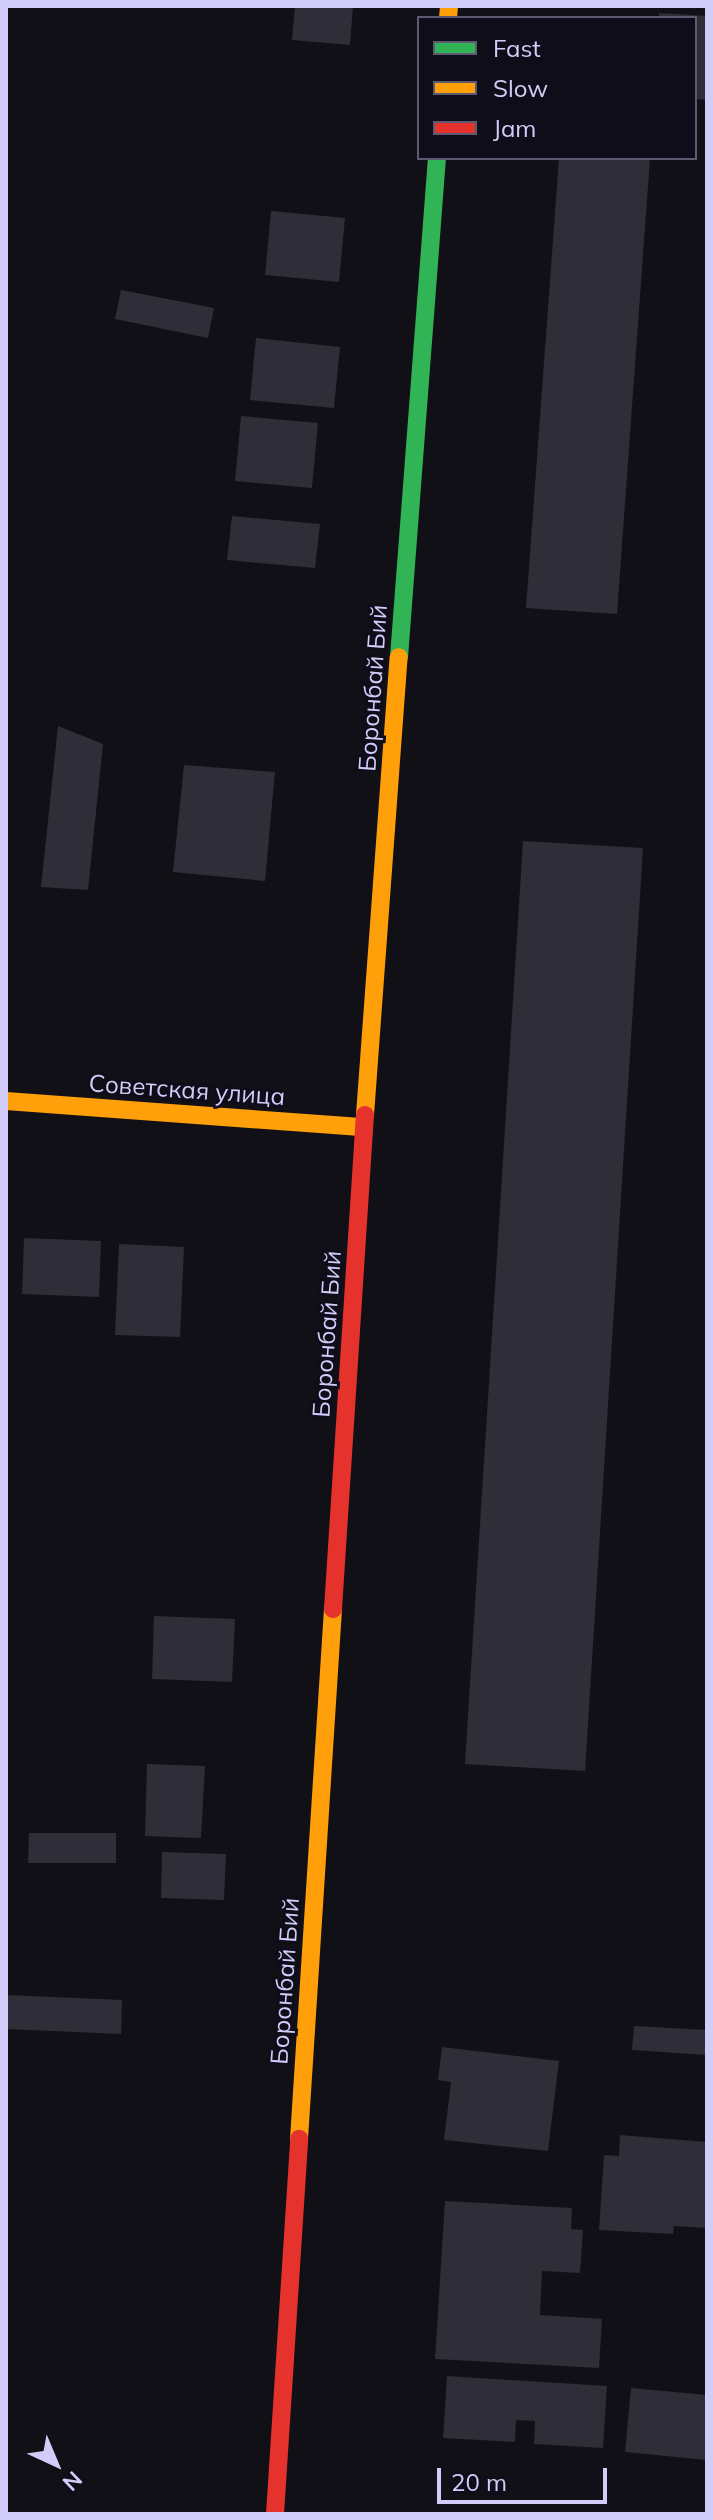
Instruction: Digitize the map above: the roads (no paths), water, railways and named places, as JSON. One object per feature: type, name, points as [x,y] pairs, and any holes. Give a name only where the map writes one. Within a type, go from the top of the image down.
[{"type":"street","name":"Боронбай Бий","points":[[275,2514],[364,1127],[437,160]]},
{"type":"street","name":"Советская улица","points":[[6,1101],[364,1127]]}]
